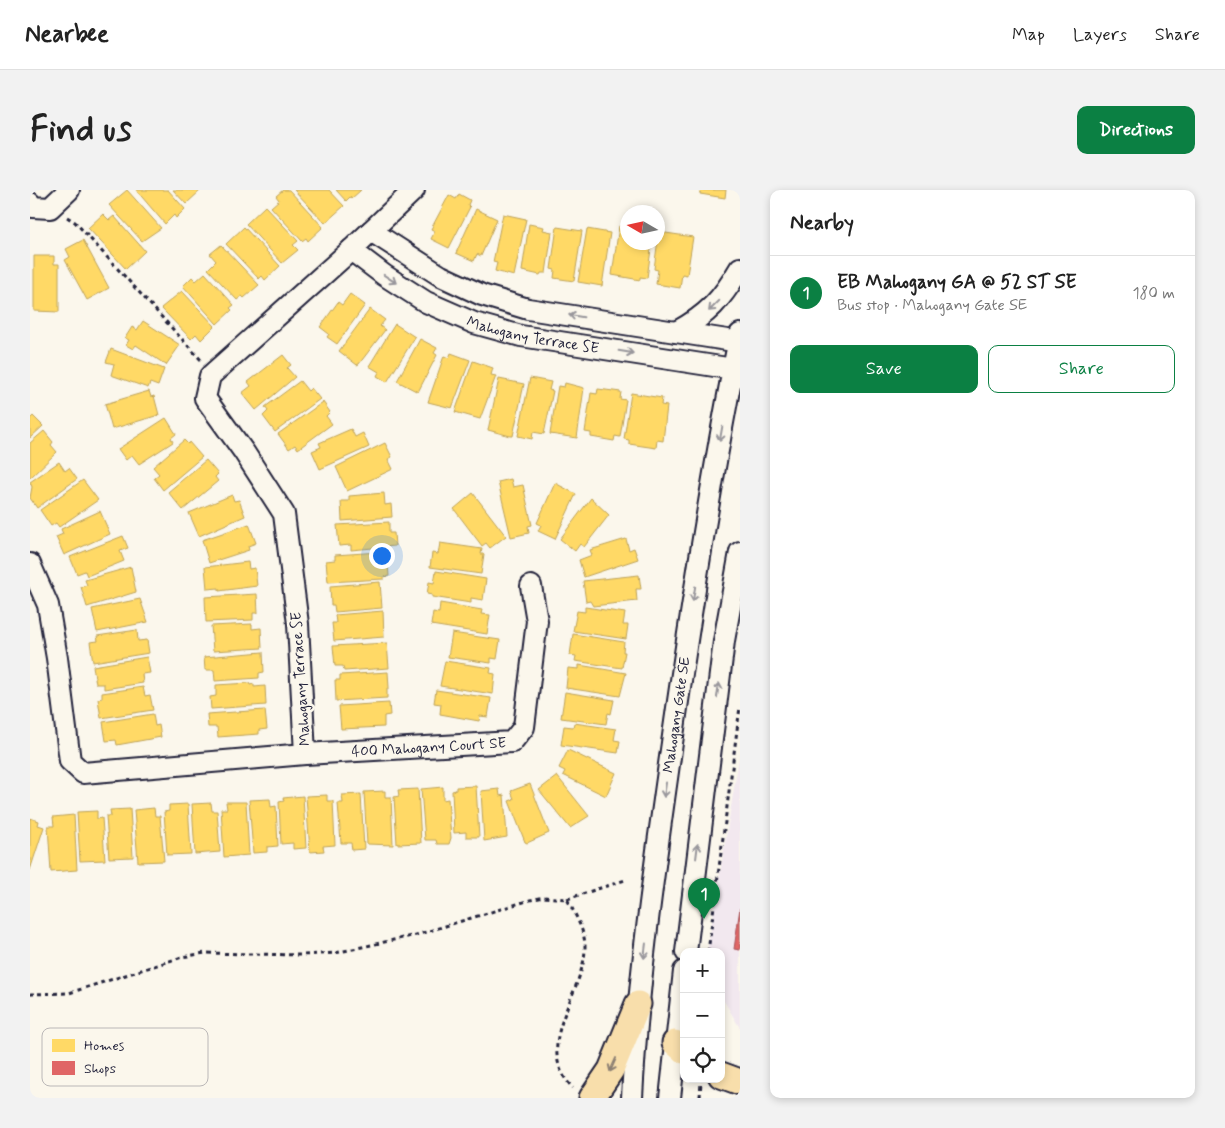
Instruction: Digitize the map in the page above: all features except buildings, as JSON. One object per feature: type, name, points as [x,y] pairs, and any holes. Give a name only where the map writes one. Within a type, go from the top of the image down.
[{"type":"main road","points":[[585,1096],[612,1070],[638,1004]]},
{"type":"main road","points":[[725,1076],[740,1082]]},
{"type":"street","points":[[30,204],[33,207],[50,208],[69,190]]},
{"type":"street","points":[[210,376],[351,250],[414,190]]},
{"type":"street","name":"Mahogany Terrace SE","points":[[372,230],[441,276],[482,295],[528,308],[676,332],[740,340]]},
{"type":"street","name":"Mahogany Terrace SE","points":[[351,250],[384,275],[426,302],[474,324],[521,336],[736,369]]},
{"type":"street","points":[[676,332],[697,321],[717,304],[740,268]]},
{"type":"street","points":[[521,336],[528,308]]},
{"type":"street","name":"Mahogany Gate SE","points":[[632,1098],[638,1004],[664,796],[694,594],[740,340]]},
{"type":"street","name":"Mahogany Terrace SE","points":[[30,564],[48,606],[58,658],[70,761],[83,773],[305,754],[298,624],[284,514],[244,452],[205,398],[210,376]]},
{"type":"street","points":[[687,948],[732,642],[740,552]]},
{"type":"street","name":"400 Mahogany Court SE","points":[[305,754],[512,742],[524,727],[537,621],[531,586]]},
{"type":"street","points":[[680,1038],[683,993]]},
{"type":"street","points":[[670,1098],[680,1047]]},
{"type":"path","points":[[50,208],[74,222],[199,356],[210,376]]},
{"type":"path","points":[[709,948],[740,707]]},
{"type":"path","points":[[30,994],[69,992],[93,987],[182,957],[205,953],[302,955],[335,953],[416,935],[537,899],[567,899],[625,880]]},
{"type":"path","points":[[567,899],[586,944],[584,962],[560,1029],[557,1051],[561,1069],[570,1085],[585,1096]]},
{"type":"path","points":[[694,1089],[699,1088],[700,1097]]},
{"type":"shaded area","points":[[740,752],[740,1028],[725,1003],[725,948],[708,948]]},
{"type":"place","name":"EB Mahogany GA @ 52 ST SE","points":[[704,919]]}]
